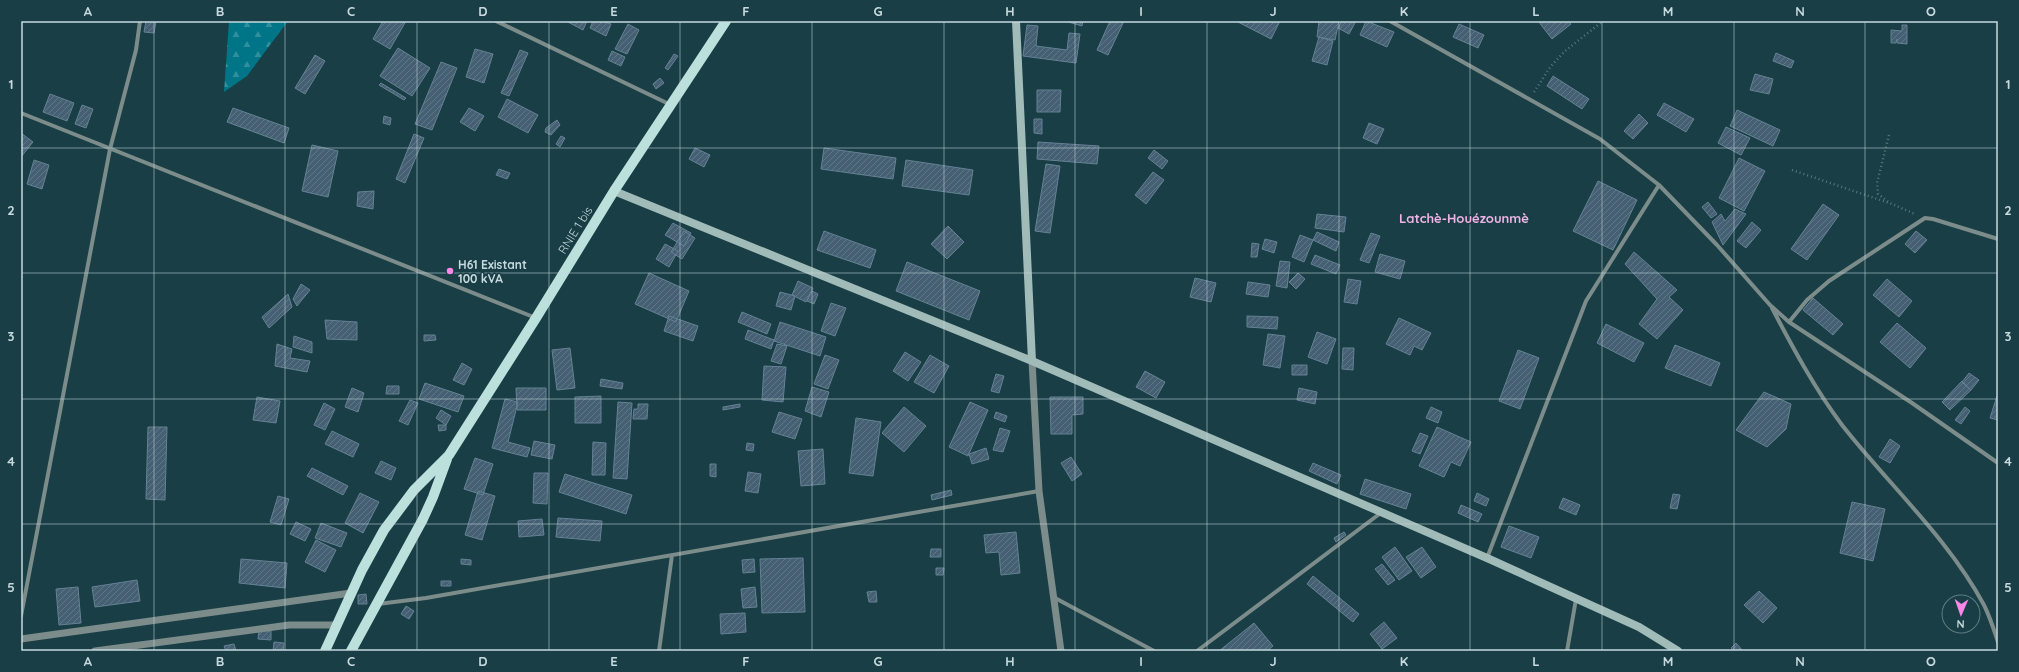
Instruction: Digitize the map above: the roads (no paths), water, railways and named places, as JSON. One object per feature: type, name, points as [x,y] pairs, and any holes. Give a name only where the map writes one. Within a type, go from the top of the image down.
[{"type":"main road","name":"RNIE 1 bis","points":[[449,455],[614,191],[726,21]]},
{"type":"main road","points":[[1016,21],[1032,361]]},
{"type":"main road","points":[[614,191],[1032,361],[1382,512],[1639,627],[1678,651]]},
{"type":"main road","points":[[325,651],[338,625],[351,593],[377,543],[398,509],[414,490],[449,455]]},
{"type":"main road","points":[[351,651],[423,519],[449,455]]},
{"type":"street","points":[[21,616],[110,149],[136,50],[140,21]]},
{"type":"street","points":[[496,21],[671,105]]},
{"type":"street","points":[[1390,21],[1600,139],[1659,185],[1717,245],[1770,305],[1789,322],[1912,403],[1998,463]]},
{"type":"street","points":[[21,113],[536,318]]},
{"type":"street","points":[[1487,558],[1586,301],[1659,185]]},
{"type":"street","points":[[1789,322],[1807,300],[1829,281],[1925,218],[1933,219],[1998,240]]},
{"type":"street","points":[[1770,305],[1789,342],[1841,424],[1940,540],[1965,574],[1985,607],[1998,642]]},
{"type":"street","points":[[1032,361],[1039,491],[1055,598],[1060,651]]},
{"type":"street","points":[[378,604],[426,598],[1039,491]]},
{"type":"street","points":[[1197,651],[1382,512]]},
{"type":"street","points":[[659,651],[672,555]]},
{"type":"street","points":[[21,639],[351,593]]},
{"type":"street","points":[[1055,598],[1154,651]]},
{"type":"street","points":[[1568,651],[1576,599]]},
{"type":"street","points":[[94,651],[289,624],[338,625]]},
{"type":"place","name":"H61 Existant 100 kVA","points":[[450,271]]},
{"type":"district","name":"Latchè-Houézounmè","points":[[1464,218]]}]
